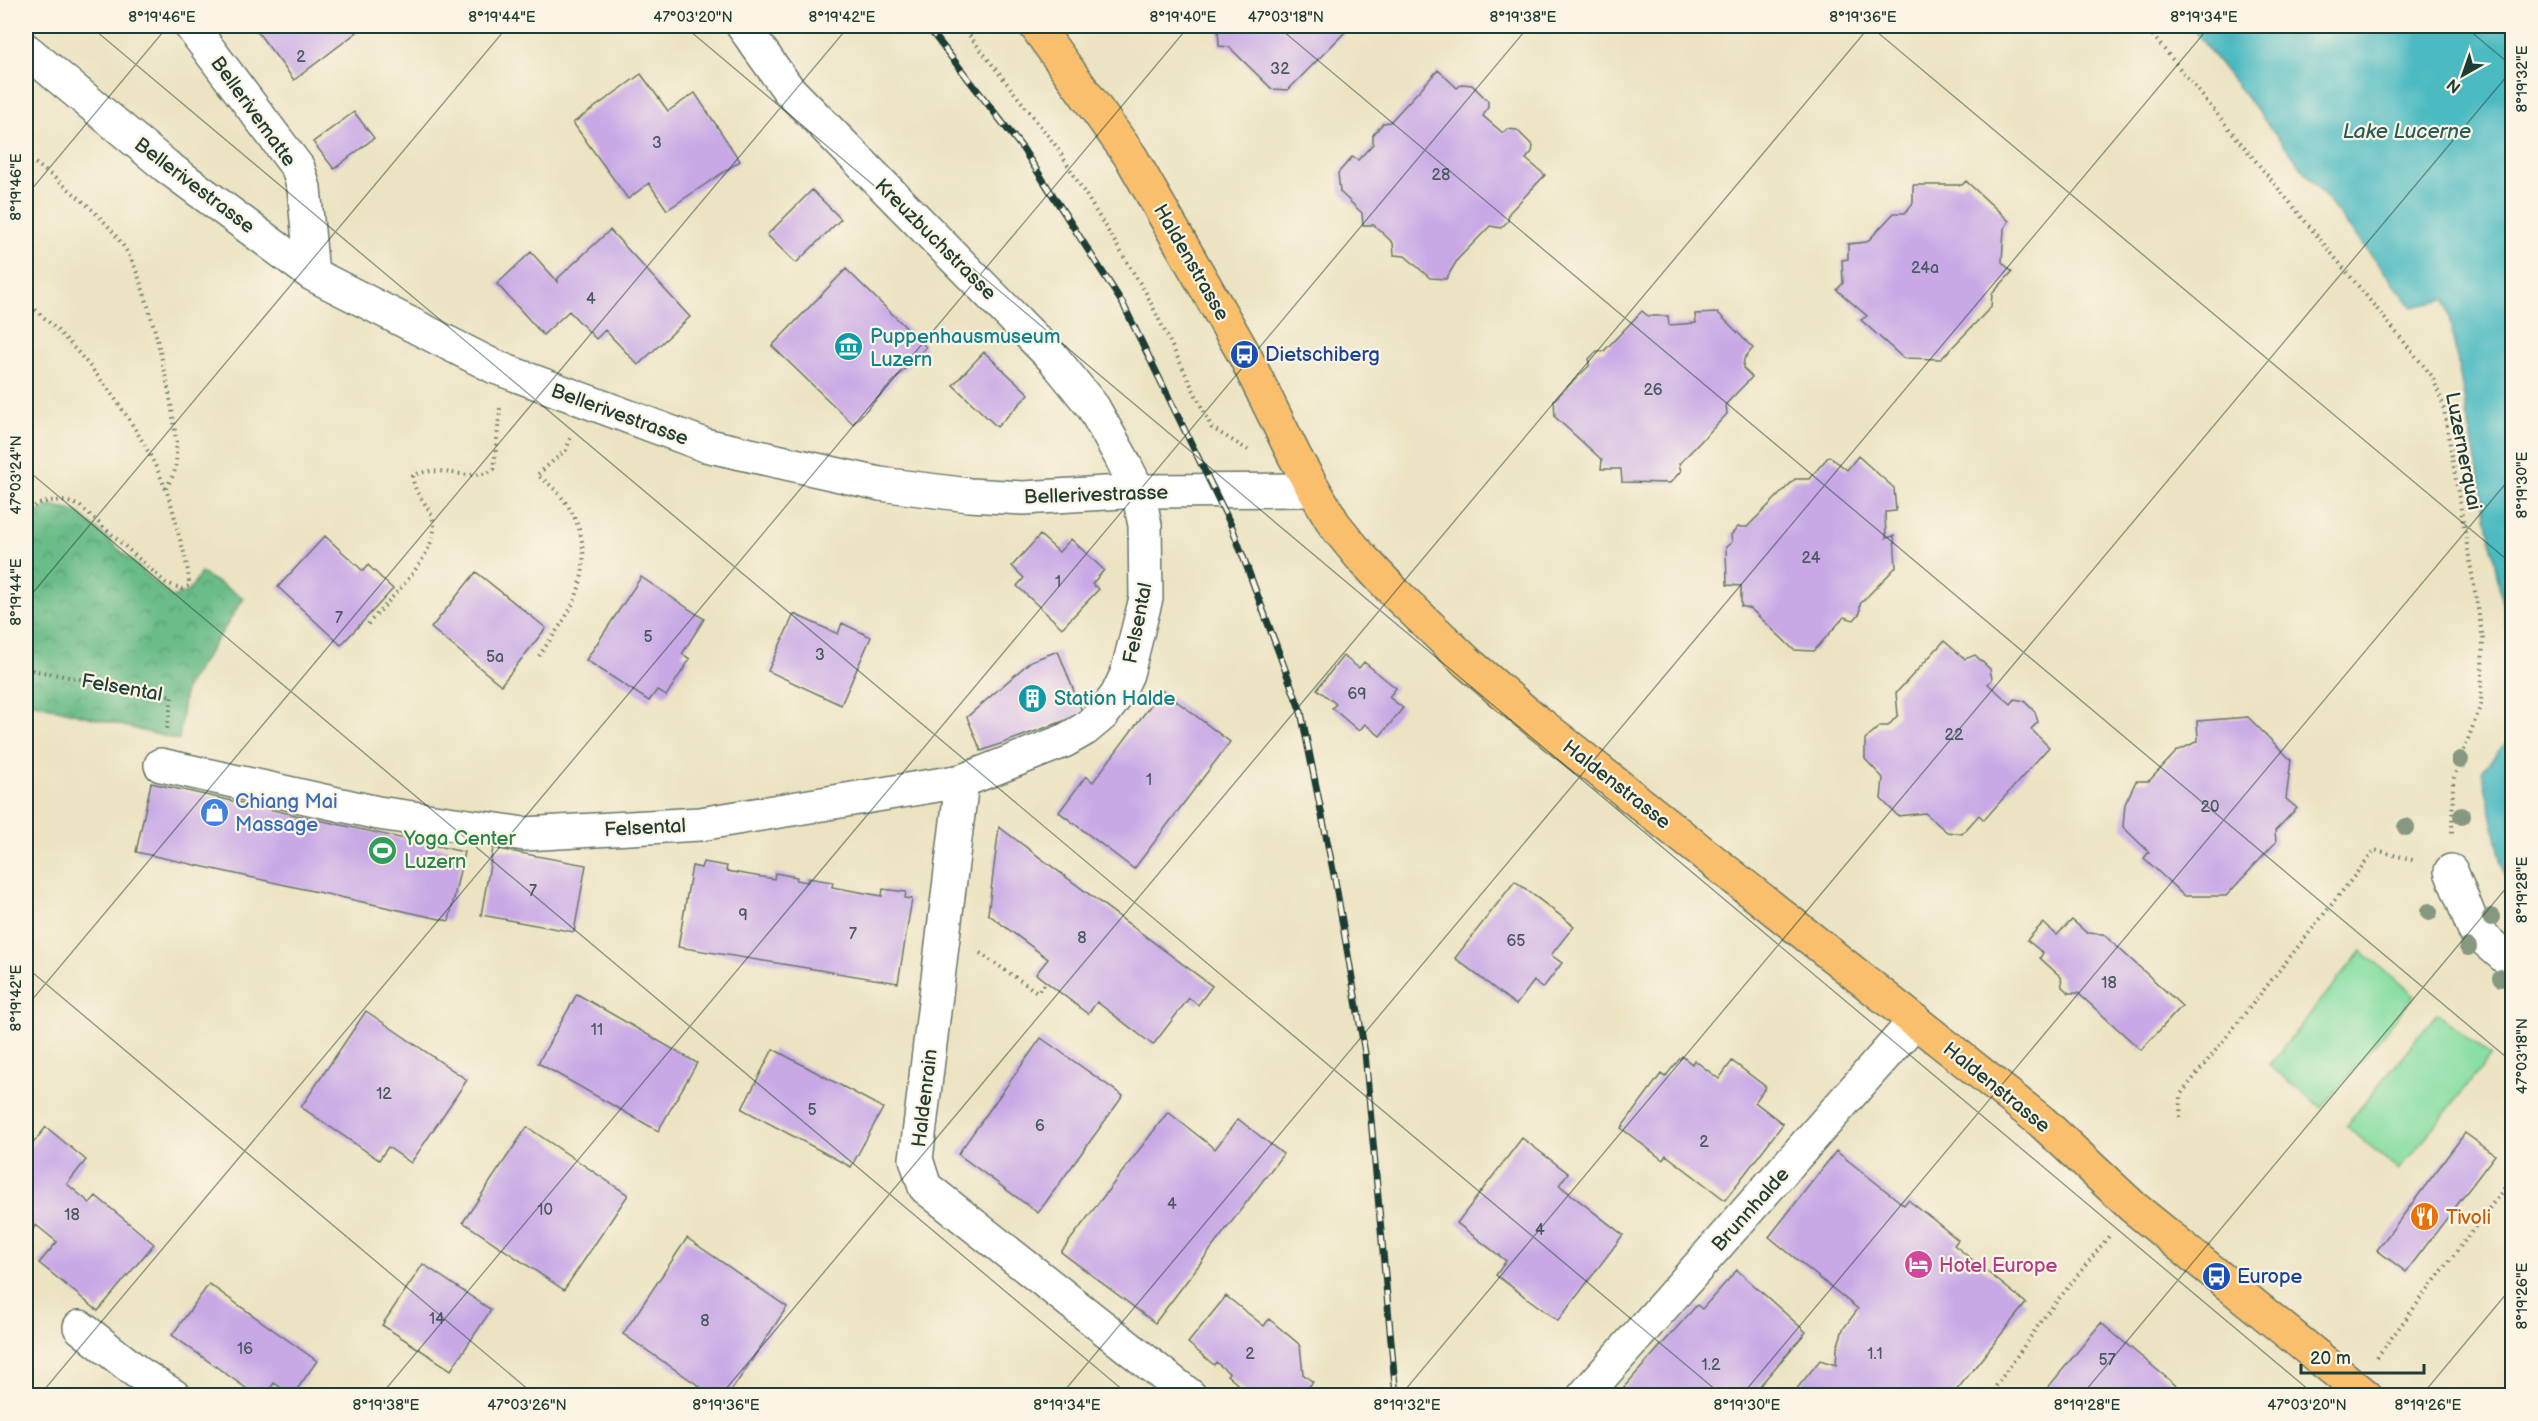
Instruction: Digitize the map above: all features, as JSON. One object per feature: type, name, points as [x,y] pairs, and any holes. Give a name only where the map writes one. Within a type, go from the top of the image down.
[{"type":"main road","name":"Haldenstrasse","points":[[1036,26],[1131,157],[1245,354],[1312,490],[1360,556],[1467,662],[1524,711],[2042,1122],[2166,1235],[2366,1395]]},
{"type":"street","name":"Bellerivematte","points":[[191,26],[298,168],[304,188],[312,274]]},
{"type":"street","name":"Kreuzbuchstrasse","points":[[743,26],[788,89],[1075,382],[1093,407],[1138,491]]},
{"type":"street","name":"Bellerivestrasse","points":[[26,50],[166,166],[312,274],[495,367],[705,445],[880,484],[969,495],[1023,498],[1138,491],[1312,490]]},
{"type":"street","name":"Felsental","points":[[161,765],[378,813],[524,834],[700,824],[962,781],[1064,741],[1085,729],[1103,714],[1117,695],[1127,674],[1146,598],[1146,525],[1138,491]]},
{"type":"street","name":"Haldenrain","points":[[962,781],[916,1159],[925,1187],[1190,1395]]},
{"type":"street","points":[[2451,871],[2475,931],[2512,963]]},
{"type":"street","name":"Brunnhalde","points":[[1584,1395],[1915,1021]]},
{"type":"street","points":[[80,1327],[137,1371],[174,1395]]},
{"type":"path","points":[[962,26],[1056,146],[1146,293],[1212,428],[1252,453]]},
{"type":"path","name":"Luzernerquai","points":[[2145,26],[2432,376],[2443,404],[2483,639],[2481,704],[2453,780],[2451,871]]},
{"type":"path","points":[[26,156],[62,184],[106,224],[130,256],[149,307],[177,446],[176,470],[165,490]]},
{"type":"path","points":[[26,302],[46,318],[106,386],[146,450],[165,490],[189,573],[189,586],[182,589],[166,583],[80,506],[63,499],[40,502],[26,510]]},
{"type":"path","points":[[368,624],[422,560],[430,543],[434,526],[412,485],[413,476],[424,470],[478,475],[494,469],[503,400]]},
{"type":"path","points":[[539,656],[574,602],[584,570],[585,551],[579,527],[566,501],[537,475],[566,450],[573,432]]},
{"type":"path","name":"Felsental","points":[[26,669],[172,696],[161,765]]},
{"type":"path","points":[[2180,1117],[2181,1094],[2375,850],[2451,871]]},
{"type":"path","points":[[944,928],[1037,992],[1046,983]]},
{"type":"path","points":[[2374,1362],[2512,1178]]},
{"type":"path","points":[[1989,1395],[2045,1316],[2109,1236]]},
{"type":"green space","points":[[51,506],[77,512],[172,597],[188,592],[201,573],[244,598],[185,689],[179,740],[26,701],[26,517]]},
{"type":"green space","points":[[2361,951],[2415,995],[2322,1108],[2269,1065]]},
{"type":"green space","points":[[2437,1013],[2491,1056],[2399,1170],[2346,1126]]},
{"type":"water","name":"Lake Lucerne","points":[[2190,26],[2512,26],[2512,656],[2446,300],[2412,307]]},
{"type":"water","points":[[2512,735],[2512,889],[2506,883],[2482,771]]},
{"type":"building","points":[[253,26],[353,26],[357,32],[294,80]]},
{"type":"building","points":[[1218,26],[1351,26],[1288,90],[1272,89],[1229,47],[1219,46]]},
{"type":"building","points":[[1438,70],[1457,88],[1462,84],[1472,85],[1488,101],[1488,107],[1483,116],[1503,133],[1507,129],[1517,130],[1533,146],[1532,152],[1526,159],[1545,175],[1509,213],[1508,221],[1501,228],[1490,226],[1458,259],[1446,279],[1430,278],[1405,256],[1394,255],[1393,243],[1374,225],[1363,225],[1362,213],[1340,192],[1338,173],[1352,157],[1358,160],[1373,144],[1373,135],[1383,123],[1390,122]]},
{"type":"building","points":[[641,74],[668,111],[695,93],[740,161],[667,210],[649,183],[628,199],[573,123]]},
{"type":"building","points":[[354,112],[374,138],[334,169],[313,142]]},
{"type":"building","points":[[1966,181],[2009,221],[2004,229],[2002,262],[2012,272],[1992,294],[1991,307],[1941,359],[1903,358],[1861,320],[1867,316],[1837,290],[1843,283],[1842,260],[1848,259],[1848,244],[1867,242],[1894,213],[1905,213],[1913,203],[1913,185],[1962,185]]},
{"type":"building","points":[[812,190],[841,219],[796,263],[767,235]]},
{"type":"building","points":[[610,230],[690,317],[638,365],[605,330],[596,339],[569,311],[543,335],[497,284],[531,252],[558,282],[558,278]]},
{"type":"building","name":"Puppenhausmuseum Luzern","points":[[846,269],[926,347],[853,424],[772,346]]},
{"type":"building","points":[[1642,311],[1648,316],[1668,316],[1669,325],[1696,323],[1695,314],[1718,313],[1753,348],[1744,359],[1743,368],[1752,377],[1726,404],[1727,414],[1679,464],[1681,471],[1670,483],[1622,482],[1621,469],[1601,469],[1602,460],[1555,417],[1554,400],[1589,366],[1589,359],[1597,351],[1604,351]]},
{"type":"building","points":[[984,352],[1029,394],[997,427],[953,385]]},
{"type":"building","points":[[1829,456],[1847,470],[1858,456],[1894,488],[1896,511],[1885,512],[1886,538],[1894,536],[1896,567],[1860,604],[1860,613],[1854,620],[1844,617],[1814,651],[1794,650],[1751,609],[1741,606],[1741,586],[1727,585],[1726,547],[1732,542],[1731,535],[1738,527],[1747,527],[1795,479],[1809,479]]},
{"type":"building","points":[[1040,535],[1059,552],[1071,539],[1104,570],[1092,584],[1099,589],[1062,628],[1017,586],[1024,578],[1012,566]]},
{"type":"building","points":[[325,536],[363,571],[368,565],[393,589],[341,645],[278,587]]},
{"type":"building","points":[[476,572],[546,628],[501,685],[431,628]]},
{"type":"building","points":[[641,577],[704,619],[682,654],[690,659],[666,696],[657,690],[649,701],[586,660]]},
{"type":"building","points":[[794,614],[838,634],[842,623],[871,637],[841,705],[768,671]]},
{"type":"building","points":[[1944,641],[1965,659],[1975,655],[1990,669],[1992,679],[1988,684],[2011,704],[2015,699],[2024,701],[2035,712],[2038,722],[2031,729],[2049,747],[1984,820],[1979,815],[1962,834],[1947,832],[1925,813],[1898,816],[1881,799],[1883,778],[1865,759],[1865,739],[1880,726],[1888,726],[1898,715],[1896,693]]},
{"type":"building","name":"Station Halde","points":[[1058,651],[1083,714],[981,751],[967,717],[1031,661]]},
{"type":"building","points":[[1343,656],[1359,668],[1364,662],[1396,688],[1389,697],[1403,708],[1380,736],[1365,724],[1359,731],[1332,708],[1336,704],[1317,689]]},
{"type":"building","points":[[1162,690],[1230,742],[1134,869],[1059,812],[1086,776],[1093,782]]},
{"type":"building","points":[[2248,717],[2291,760],[2286,799],[2297,808],[2275,831],[2276,842],[2226,896],[2184,896],[2144,858],[2149,852],[2123,827],[2125,804],[2136,781],[2149,781],[2177,751],[2198,741],[2197,721]]},
{"type":"building","points":[[151,783],[464,852],[449,921],[136,852]]},
{"type":"building","points":[[999,827],[1212,986],[1198,1005],[1189,998],[1153,1045],[1097,1002],[1088,1014],[1036,974],[1048,959],[988,914]]},
{"type":"building","points":[[493,848],[586,865],[574,932],[481,915]]},
{"type":"building","points":[[703,862],[727,866],[726,871],[774,879],[775,873],[797,877],[796,880],[807,882],[808,878],[833,882],[832,887],[882,896],[883,889],[906,892],[905,898],[912,899],[898,983],[678,947],[692,866],[701,868]]},
{"type":"building","points":[[1515,881],[1574,926],[1551,955],[1562,963],[1543,988],[1534,981],[1516,1005],[1455,958]]},
{"type":"building","points":[[2072,920],[2087,933],[2103,934],[2182,1006],[2141,1050],[2078,993],[2069,993],[2062,987],[2061,977],[2040,958],[2043,953],[2027,940],[2043,923],[2057,935]]},
{"type":"building","points":[[577,994],[697,1063],[658,1131],[538,1063]]},
{"type":"building","points":[[366,1011],[467,1080],[411,1163],[388,1147],[379,1160],[301,1107]]},
{"type":"building","points":[[1041,1038],[1123,1096],[1038,1213],[958,1154]]},
{"type":"building","points":[[773,1049],[883,1108],[851,1167],[742,1109]]},
{"type":"building","points":[[1682,1056],[1692,1064],[1694,1060],[1719,1079],[1732,1061],[1766,1087],[1755,1102],[1783,1124],[1725,1200],[1666,1155],[1663,1160],[1621,1128],[1661,1074],[1665,1077]]},
{"type":"building","points":[[1168,1112],[1215,1149],[1238,1119],[1283,1154],[1155,1323],[1061,1252]]},
{"type":"building","points":[[46,1127],[86,1160],[67,1184],[90,1203],[96,1196],[154,1244],[98,1311],[39,1263],[57,1242],[36,1225],[26,1239],[26,1152]]},
{"type":"building","points":[[527,1127],[628,1195],[564,1290],[463,1222]]},
{"type":"building","points":[[2465,1133],[2495,1155],[2406,1272],[2377,1250]]},
{"type":"building","points":[[1522,1138],[1568,1173],[1559,1185],[1623,1235],[1558,1321],[1496,1275],[1506,1261],[1457,1223]]},
{"type":"building","points":[[1836,1151],[1904,1205],[1908,1200],[1935,1221],[1958,1240],[1954,1245],[2026,1303],[1952,1396],[1791,1396],[1820,1360],[1836,1365],[1837,1348],[1843,1329],[1858,1309],[1769,1237]]},
{"type":"building","points":[[687,1238],[787,1307],[728,1396],[714,1396],[623,1334]]},
{"type":"building","points":[[423,1264],[491,1310],[451,1370],[382,1325]]},
{"type":"building","points":[[1737,1270],[1806,1332],[1751,1396],[1616,1396],[1697,1305],[1702,1309]]},
{"type":"building","points":[[209,1284],[317,1361],[293,1395],[274,1383],[265,1396],[257,1396],[172,1335]]},
{"type":"building","points":[[1226,1296],[1264,1326],[1269,1319],[1300,1345],[1303,1374],[1313,1382],[1306,1390],[1313,1396],[1251,1396],[1216,1362],[1214,1365],[1188,1343]]},
{"type":"building","points":[[2101,1323],[2186,1394],[2185,1396],[2041,1396]]},
{"type":"railway","points":[[927,26],[1023,149],[1123,304],[1232,527],[1301,712],[1335,880],[1365,1053],[1396,1396]]},
{"type":"place","name":"Puppenhausmuseum Luzern","points":[[849,347]]},
{"type":"place","name":"Dietschiberg","points":[[1244,354]]},
{"type":"place","name":"Station Halde","points":[[1033,698]]},
{"type":"place","name":"Chiang Mai Massage","points":[[214,812]]},
{"type":"place","name":"Yoga Center Luzern","points":[[383,850]]},
{"type":"place","name":"Tivoli","points":[[2425,1217]]},
{"type":"place","name":"Hotel Europe","points":[[1918,1265]]},
{"type":"place","name":"Europe","points":[[2216,1276]]}]
